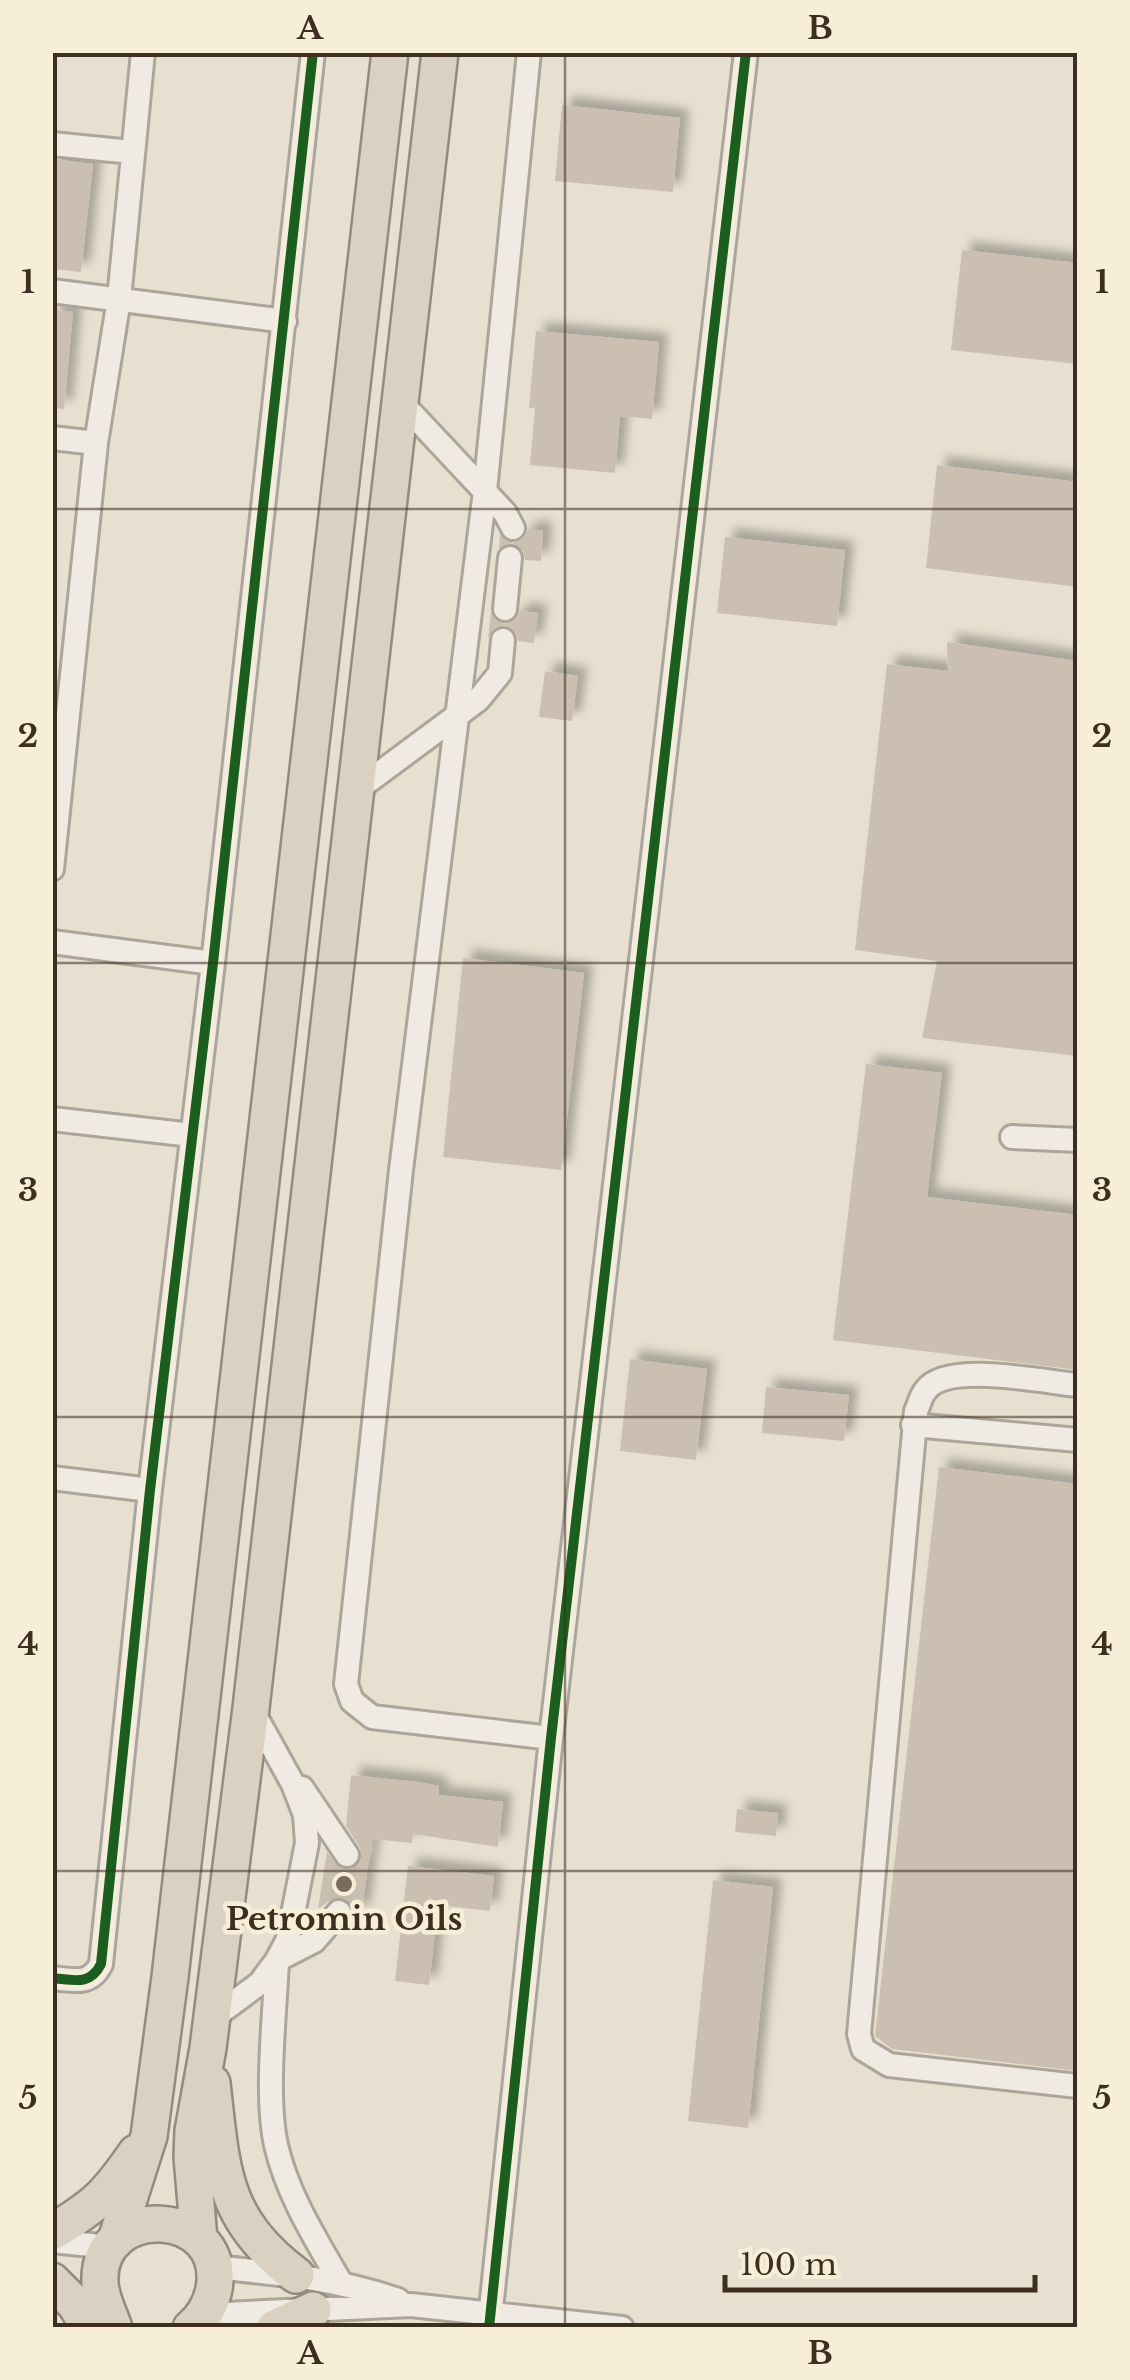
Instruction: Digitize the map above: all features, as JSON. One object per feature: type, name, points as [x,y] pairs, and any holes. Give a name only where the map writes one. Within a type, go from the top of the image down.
[{"type":"highway","points":[[52,2281],[75,2304],[108,2316],[101,2268],[113,2244],[149,2136],[390,52]]},
{"type":"highway","points":[[197,2321],[215,2284],[192,2170],[193,2131],[251,1708],[440,52]]},
{"type":"highway","points":[[209,2034],[224,2175],[235,2208],[250,2234],[272,2258],[296,2275]]},
{"type":"highway","points":[[52,2232],[82,2216],[103,2198],[149,2136]]},
{"type":"highway","points":[[113,2244],[131,2229],[166,2223],[184,2228],[206,2253]]},
{"type":"highway","points":[[275,2328],[313,2310]]},
{"type":"street","points":[[52,868],[96,443],[118,298],[142,52]]},
{"type":"street","points":[[52,1978],[85,1981],[93,1977],[101,1964],[150,1490],[213,963],[313,52]]},
{"type":"street","points":[[529,52],[485,492],[397,1208],[346,1684],[352,1701],[372,1718],[551,1738]]},
{"type":"street","points":[[490,2320],[551,1738],[746,52]]},
{"type":"street","points":[[52,144],[132,152]]},
{"type":"street","points":[[52,292],[285,321]]},
{"type":"street","points":[[402,402],[505,513],[513,528]]},
{"type":"street","points":[[52,438],[96,443]]},
{"type":"street","points":[[505,609],[510,558]]},
{"type":"street","points":[[354,792],[457,718],[500,673],[503,640]]},
{"type":"street","points":[[52,942],[213,963]]},
{"type":"street","points":[[52,1119],[192,1136]]},
{"type":"street","points":[[1012,1137],[1078,1140]]},
{"type":"street","points":[[1078,1385],[962,1374],[942,1378],[926,1388],[913,1425],[859,2034],[863,2048],[889,2065],[1078,2086]]},
{"type":"street","points":[[913,1425],[1078,1440]]},
{"type":"street","points":[[52,1478],[150,1490]]},
{"type":"street","points":[[209,2034],[260,1983],[288,1940],[308,1843],[305,1815],[251,1708]]},
{"type":"street","points":[[280,1759],[348,1855]]},
{"type":"street","points":[[276,1960],[314,1942],[338,1912]]},
{"type":"street","points":[[276,1960],[272,2115],[276,2146],[308,2227],[341,2283]]},
{"type":"street","points":[[52,2242],[113,2244]]},
{"type":"street","points":[[206,2253],[341,2283],[411,2305],[490,2320],[622,2328]]},
{"type":"street","points":[[52,2271],[108,2316]]},
{"type":"street","points":[[197,2321],[411,2305]]},
{"type":"building","points":[[562,105],[680,118],[673,192],[555,181]]},
{"type":"building","points":[[52,159],[93,164],[81,272],[52,269]]},
{"type":"building","points":[[962,250],[1078,263],[1078,364],[951,350]]},
{"type":"building","points":[[52,310],[73,312],[64,409],[52,408]]},
{"type":"building","points":[[536,331],[659,342],[652,419],[620,416],[615,473],[530,465],[535,408],[529,408]]},
{"type":"building","points":[[937,465],[1078,482],[1078,587],[926,568]]},
{"type":"building","points":[[528,529],[543,531],[541,561],[525,560],[523,551],[512,543],[499,548],[500,535],[513,543],[525,537]]},
{"type":"building","points":[[725,537],[845,550],[837,626],[717,613]]},
{"type":"building","points":[[520,611],[538,613],[534,643],[518,641],[516,633],[505,625],[496,627],[488,638],[491,612],[496,621],[505,624],[517,618]]},
{"type":"building","points":[[947,642],[1078,661],[1078,1056],[922,1038],[937,961],[855,950],[887,664],[948,671]]},
{"type":"building","points":[[545,671],[578,676],[572,721],[539,717]]},
{"type":"building","points":[[463,958],[584,973],[561,1170],[443,1157]]},
{"type":"building","points":[[866,1064],[942,1073],[927,1197],[1078,1215],[1078,1370],[833,1340]]},
{"type":"building","points":[[630,1359],[707,1369],[696,1460],[620,1451]]},
{"type":"building","points":[[766,1387],[849,1395],[844,1441],[762,1433]]},
{"type":"building","points":[[939,1467],[1078,1484],[1078,2071],[892,2049],[875,2036]]},
{"type":"building","points":[[351,1775],[418,1782],[439,1786],[438,1795],[503,1802],[498,1847],[413,1834],[412,1843],[372,1839],[361,1915],[354,1914],[349,1901],[341,1897],[318,1909],[327,1852],[341,1869],[354,1868],[361,1861],[360,1848],[346,1826]]},
{"type":"building","points":[[737,1809],[778,1813],[776,1836],[735,1832]]},
{"type":"building","points":[[408,1866],[494,1876],[490,1911],[438,1905],[429,1985],[395,1981]]},
{"type":"building","points":[[713,1880],[773,1887],[748,2128],[688,2121]]},
{"type":"tunnel","points":[[339,1912],[347,1855]]},
{"type":"cycle path","points":[[52,1978],[86,1979],[101,1964],[150,1490],[213,963],[313,52]]},
{"type":"cycle path","points":[[489,2328],[551,1738],[746,52]]},
{"type":"place","name":"Petromin Oils","points":[[344,1884]]}]
